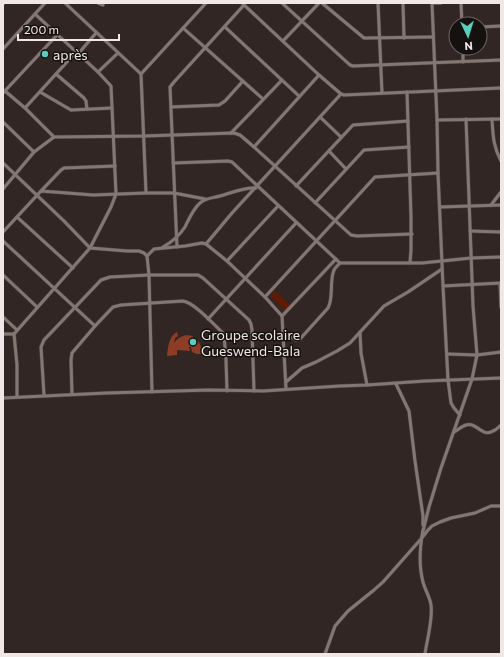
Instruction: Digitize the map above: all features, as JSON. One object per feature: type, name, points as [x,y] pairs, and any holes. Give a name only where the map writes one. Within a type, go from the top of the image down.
[{"type":"street","points":[[3,49],[45,3]]},
{"type":"street","points":[[65,3],[141,74],[146,193]]},
{"type":"street","points":[[98,3],[103,5]]},
{"type":"street","points":[[141,74],[206,3]]},
{"type":"street","points":[[282,3],[350,65],[380,66],[501,60]]},
{"type":"street","points":[[283,41],[319,3]]},
{"type":"street","points":[[322,3],[364,38],[379,39],[433,37]]},
{"type":"street","points":[[378,3],[382,93]]},
{"type":"street","points":[[403,3],[404,38]]},
{"type":"street","points":[[441,3],[432,3],[442,268],[448,380],[451,402],[460,415]]},
{"type":"street","points":[[462,3],[462,16]]},
{"type":"street","points":[[177,247],[170,107],[171,86],[243,4],[319,75],[344,95],[501,88]]},
{"type":"street","points":[[17,396],[17,365],[14,334],[90,248],[116,194],[111,86],[98,72],[35,14]]},
{"type":"street","points":[[488,27],[501,26]]},
{"type":"street","points":[[224,27],[299,96]]},
{"type":"street","points":[[184,28],[263,99]]},
{"type":"street","points":[[25,108],[96,32]]},
{"type":"street","points":[[54,137],[25,108],[4,92],[57,35]]},
{"type":"street","points":[[98,72],[118,53]]},
{"type":"street","points":[[463,56],[463,62]]},
{"type":"street","points":[[56,74],[84,98],[87,109]]},
{"type":"street","points":[[254,147],[319,75]]},
{"type":"street","points":[[231,133],[282,80]]},
{"type":"street","points":[[170,107],[219,105],[225,101],[243,81]]},
{"type":"street","points":[[40,92],[69,109],[112,108]]},
{"type":"street","points":[[407,92],[412,234],[410,263]]},
{"type":"street","points":[[206,244],[341,94]]},
{"type":"street","points":[[320,117],[341,137]]},
{"type":"street","points":[[425,654],[431,619],[431,607],[423,581],[421,539],[437,481],[472,379],[477,355],[472,284],[466,119]]},
{"type":"street","points":[[492,119],[495,150],[501,161]]},
{"type":"street","points":[[437,120],[501,119]]},
{"type":"street","points":[[296,186],[354,124],[408,121]]},
{"type":"street","points":[[3,122],[34,152]]},
{"type":"street","points":[[3,189],[34,152],[54,137],[114,137],[231,133],[240,135],[352,236],[412,234]]},
{"type":"street","points":[[315,202],[365,150],[409,147]]},
{"type":"street","points":[[328,151],[346,169]]},
{"type":"street","points":[[173,163],[230,161],[235,164],[256,187],[340,263],[410,263],[501,257]]},
{"type":"street","points":[[3,163],[64,220],[90,248],[139,251],[147,256],[149,275],[152,392]]},
{"type":"street","points":[[3,232],[64,168],[115,166]]},
{"type":"street","points":[[265,297],[374,177],[438,173]]},
{"type":"street","points":[[161,248],[177,237],[200,203],[247,188],[256,187]]},
{"type":"street","points":[[41,191],[93,195],[146,193],[174,194],[206,200]]},
{"type":"street","points":[[491,205],[501,192]]},
{"type":"street","points":[[440,207],[501,205]]},
{"type":"street","points":[[227,261],[278,206]]},
{"type":"street","points":[[17,217],[72,268]]},
{"type":"street","points":[[208,318],[296,223]]},
{"type":"street","points":[[470,231],[501,232]]},
{"type":"street","points":[[3,241],[95,326]]},
{"type":"street","points":[[147,256],[154,250],[161,248],[202,243],[206,244],[227,261],[265,297],[282,316],[286,389]]},
{"type":"street","points":[[282,316],[336,259]]},
{"type":"street","points":[[284,333],[296,340],[300,339],[328,308],[330,303],[332,276],[334,269],[340,263]]},
{"type":"street","points":[[286,382],[302,368],[350,343],[384,306],[408,292],[442,268]]},
{"type":"street","points":[[3,275],[37,307]]},
{"type":"street","points":[[44,395],[41,347],[44,340],[98,282],[110,277],[149,275],[198,275],[249,320],[252,324],[254,391]]},
{"type":"street","points":[[443,286],[501,283],[501,307]]},
{"type":"street","points":[[72,394],[71,354],[95,326],[115,306],[186,301],[208,318],[224,336],[227,391]]},
{"type":"street","points":[[3,317],[17,330]]},
{"type":"street","points":[[360,332],[361,353],[367,385]]},
{"type":"street","points":[[3,334],[14,334]]},
{"type":"street","points":[[447,354],[477,355],[501,352]]},
{"type":"street","points":[[3,398],[72,394],[254,391],[501,378]]},
{"type":"street","points":[[396,384],[409,410],[423,516],[423,531]]},
{"type":"street","points":[[454,432],[467,424],[472,424],[486,433],[493,432],[501,425]]},
{"type":"street","points":[[325,654],[335,626],[348,611],[383,582],[432,526],[456,517],[476,513],[491,506],[501,506]]},
{"type":"shaded area","points":[[275,291],[290,305],[285,310],[270,296]]},
{"type":"shaded area","points":[[177,332],[178,336],[175,338],[174,343],[178,338],[183,336],[192,336],[199,343],[202,354],[192,352],[191,347],[189,347],[190,351],[177,350],[177,355],[167,356],[168,346],[172,336]]},
{"type":"place","name":"après","points":[[45,54]]},
{"type":"place","name":"Groupe scolaire Gueswend-Bala","points":[[193,342]]}]
